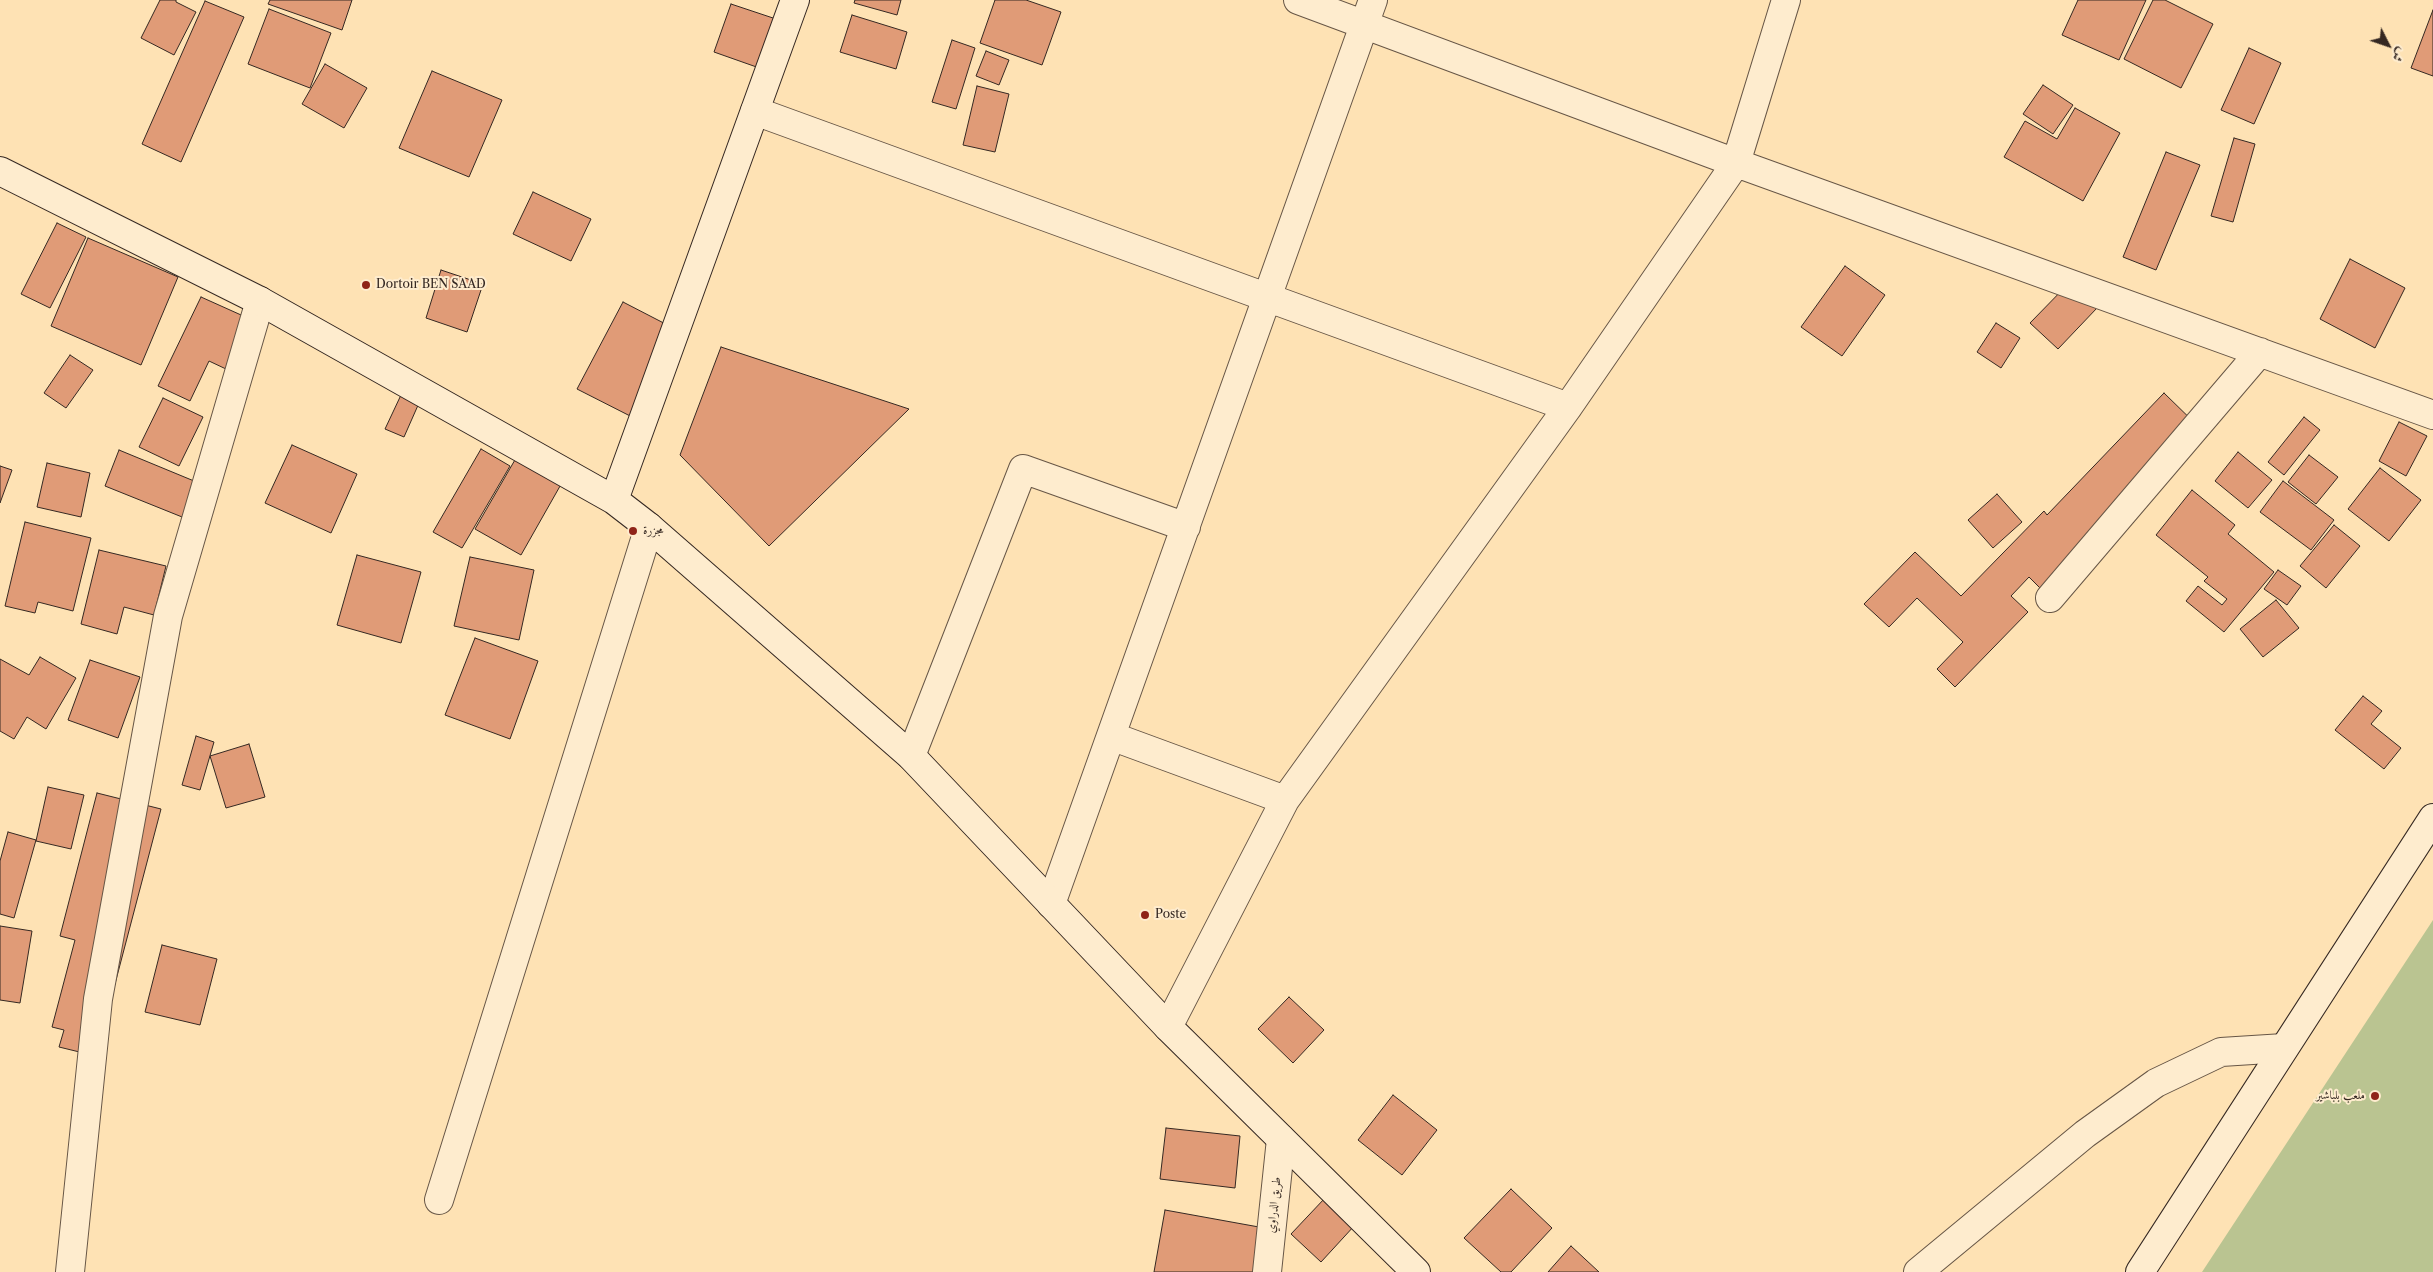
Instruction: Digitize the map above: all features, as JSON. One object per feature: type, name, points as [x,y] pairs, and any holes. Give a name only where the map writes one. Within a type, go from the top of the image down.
[{"type":"street","points":[[614,500],[795,0]]},
{"type":"street","points":[[1298,0],[1368,12],[1736,163],[2433,415]]},
{"type":"street","points":[[1168,1027],[1285,800],[1568,407],[1736,163],[1786,0]]},
{"type":"street","points":[[1051,904],[1368,12]]},
{"type":"street","points":[[755,111],[1568,407]]},
{"type":"street","points":[[0,171],[260,301],[614,500],[649,527],[911,756],[1168,1027],[1416,1272]]},
{"type":"street","points":[[70,1272],[98,999],[168,616],[260,301]]},
{"type":"street","points":[[2050,598],[2260,352]]},
{"type":"street","points":[[911,756],[1023,469],[1186,527]]},
{"type":"street","points":[[439,1200],[649,527]]},
{"type":"street","points":[[1111,736],[1285,800]]},
{"type":"street","points":[[2140,1272],[2433,818]]},
{"type":"street","points":[[1918,1272],[2085,1134],[2156,1083],[2221,1052],[2284,1048]]},
{"type":"street","name":"طريق الدراوي","points":[[1267,1272],[1281,1138]]},
{"type":"green space","name":"ملعب بلباشير","points":[[2433,920],[2433,1272],[2202,1272]]},
{"type":"building","points":[[160,0],[176,0],[176,2],[196,12],[174,55],[141,38]]},
{"type":"building","points":[[270,0],[352,0],[342,30],[268,4]]},
{"type":"building","points":[[855,0],[901,0],[897,15],[854,3]]},
{"type":"building","points":[[995,0],[1026,0],[1061,12],[1042,65],[980,43]]},
{"type":"building","points":[[2078,0],[2146,0],[2119,60],[2062,35]]},
{"type":"building","points":[[2153,0],[2165,0],[2213,24],[2181,88],[2124,59]]},
{"type":"building","points":[[205,1],[244,17],[181,162],[142,144]]},
{"type":"building","points":[[731,4],[782,21],[765,70],[714,52]]},
{"type":"building","points":[[269,9],[331,33],[310,88],[248,64]]},
{"type":"building","points":[[2433,10],[2433,76],[2411,68]]},
{"type":"building","points":[[852,15],[907,32],[896,69],[840,52]]},
{"type":"building","points":[[952,40],[975,48],[956,109],[932,102]]},
{"type":"building","points":[[2249,48],[2281,63],[2254,124],[2221,110]]},
{"type":"building","points":[[986,51],[1009,60],[999,85],[976,76]]},
{"type":"building","points":[[325,64],[367,88],[344,128],[302,104]]},
{"type":"building","points":[[432,71],[502,100],[469,177],[399,148]]},
{"type":"building","points":[[2043,85],[2073,105],[2053,134],[2023,114]]},
{"type":"building","points":[[977,86],[1009,94],[995,152],[963,145]]},
{"type":"building","points":[[2075,108],[2120,133],[2083,201],[2004,157],[2025,121],[2057,139]]},
{"type":"building","points":[[2234,138],[2255,144],[2233,222],[2211,216]]},
{"type":"building","points":[[2166,152],[2200,165],[2156,270],[2123,257]]},
{"type":"building","points":[[533,192],[591,219],[571,261],[513,234]]},
{"type":"building","points":[[57,223],[86,237],[50,308],[21,294]]},
{"type":"building","points":[[88,238],[178,277],[141,365],[51,326]]},
{"type":"building","points":[[2350,259],[2405,288],[2375,348],[2320,319]]},
{"type":"building","points":[[1845,266],[1885,295],[1842,356],[1801,327]]},
{"type":"building","points":[[441,270],[483,284],[467,332],[426,318]]},
{"type":"building","points":[[2070,282],[2097,308],[2058,349],[2030,323]]},
{"type":"building","points":[[201,297],[250,319],[226,369],[209,361],[190,401],[158,386]]},
{"type":"building","points":[[623,302],[683,333],[638,420],[577,389]]},
{"type":"building","points":[[1996,323],[2020,338],[2001,368],[1977,352]]},
{"type":"building","points":[[721,347],[909,409],[769,546],[680,455]]},
{"type":"building","points":[[70,355],[93,370],[66,408],[44,393]]},
{"type":"building","points":[[2164,393],[2205,433],[2048,596],[2029,577],[2011,596],[2028,612],[1955,687],[1937,669],[1963,642],[1917,598],[1889,627],[1864,604],[1915,552],[1961,596],[2044,511],[2047,515]]},
{"type":"building","points":[[401,395],[419,403],[404,437],[385,429]]},
{"type":"building","points":[[163,398],[203,417],[179,466],[139,447]]},
{"type":"building","points":[[2304,417],[2320,430],[2284,475],[2268,462]]},
{"type":"building","points":[[2399,422],[2427,436],[2406,476],[2379,461]]},
{"type":"building","points":[[292,445],[357,474],[331,533],[265,503]]},
{"type":"building","points":[[523,446],[568,472],[521,555],[475,529]]},
{"type":"building","points":[[481,449],[510,466],[462,548],[433,532]]},
{"type":"building","points":[[119,450],[211,488],[197,523],[105,486]]},
{"type":"building","points":[[2238,452],[2272,480],[2248,508],[2215,481]]},
{"type":"building","points":[[2309,455],[2338,477],[2316,504],[2288,482]]},
{"type":"building","points":[[47,463],[90,473],[81,517],[37,507]]},
{"type":"building","points":[[0,466],[12,470],[0,503]]},
{"type":"building","points":[[2380,468],[2421,500],[2389,541],[2348,509]]},
{"type":"building","points":[[2283,481],[2334,520],[2311,550],[2260,512]]},
{"type":"building","points":[[2192,490],[2235,525],[2228,534],[2274,572],[2224,632],[2186,601],[2198,586],[2222,605],[2227,599],[2204,581],[2208,577],[2156,535]]},
{"type":"building","points":[[1997,494],[2022,522],[1993,548],[1968,520]]},
{"type":"building","points":[[25,522],[91,538],[73,611],[38,602],[35,613],[5,606]]},
{"type":"building","points":[[2334,525],[2360,546],[2326,588],[2300,566]]},
{"type":"building","points":[[99,550],[166,566],[154,615],[124,607],[117,634],[81,624]]},
{"type":"building","points":[[357,555],[421,572],[401,643],[337,625]]},
{"type":"building","points":[[470,557],[534,570],[519,640],[454,626]]},
{"type":"building","points":[[2278,570],[2301,586],[2287,605],[2264,589]]},
{"type":"building","points":[[2276,600],[2299,628],[2263,657],[2240,629]]},
{"type":"building","points":[[475,638],[538,661],[510,739],[445,715]]},
{"type":"building","points":[[40,657],[76,678],[46,729],[27,717],[14,739],[0,731],[0,659],[29,675]]},
{"type":"building","points":[[90,660],[140,677],[118,738],[68,720]]},
{"type":"building","points":[[2363,696],[2382,711],[2371,724],[2401,748],[2384,769],[2335,730]]},
{"type":"building","points":[[196,736],[214,742],[200,790],[182,785]]},
{"type":"building","points":[[249,744],[265,797],[226,808],[210,756]]},
{"type":"building","points":[[48,787],[84,795],[71,849],[36,841]]},
{"type":"building","points":[[97,793],[161,809],[96,1056],[59,1047],[64,1030],[52,1027],[75,940],[60,936]]},
{"type":"building","points":[[8,832],[36,840],[14,918],[0,914],[0,861]]},
{"type":"building","points":[[0,926],[32,931],[20,1003],[0,1000]]},
{"type":"building","points":[[162,945],[217,959],[200,1025],[145,1012]]},
{"type":"building","points":[[1289,997],[1324,1030],[1293,1063],[1258,1029]]},
{"type":"building","points":[[1393,1095],[1437,1130],[1402,1175],[1358,1140]]},
{"type":"building","points":[[1166,1128],[1240,1136],[1235,1188],[1160,1179]]},
{"type":"building","points":[[1511,1189],[1552,1228],[1511,1272],[1501,1272],[1464,1238]]},
{"type":"building","points":[[1325,1198],[1355,1225],[1321,1262],[1291,1234]]},
{"type":"building","points":[[1165,1210],[1281,1231],[1273,1272],[1154,1272]]},
{"type":"building","points":[[1571,1246],[1599,1272],[1548,1272]]},
{"type":"place","name":"Dortoir BEN SAAD","points":[[366,285]]},
{"type":"place","name":"مجزرة","points":[[633,531]]},
{"type":"place","name":"Poste","points":[[1145,915]]},
{"type":"place","name":"ملعب بلباشير","points":[[2375,1096]]}]
